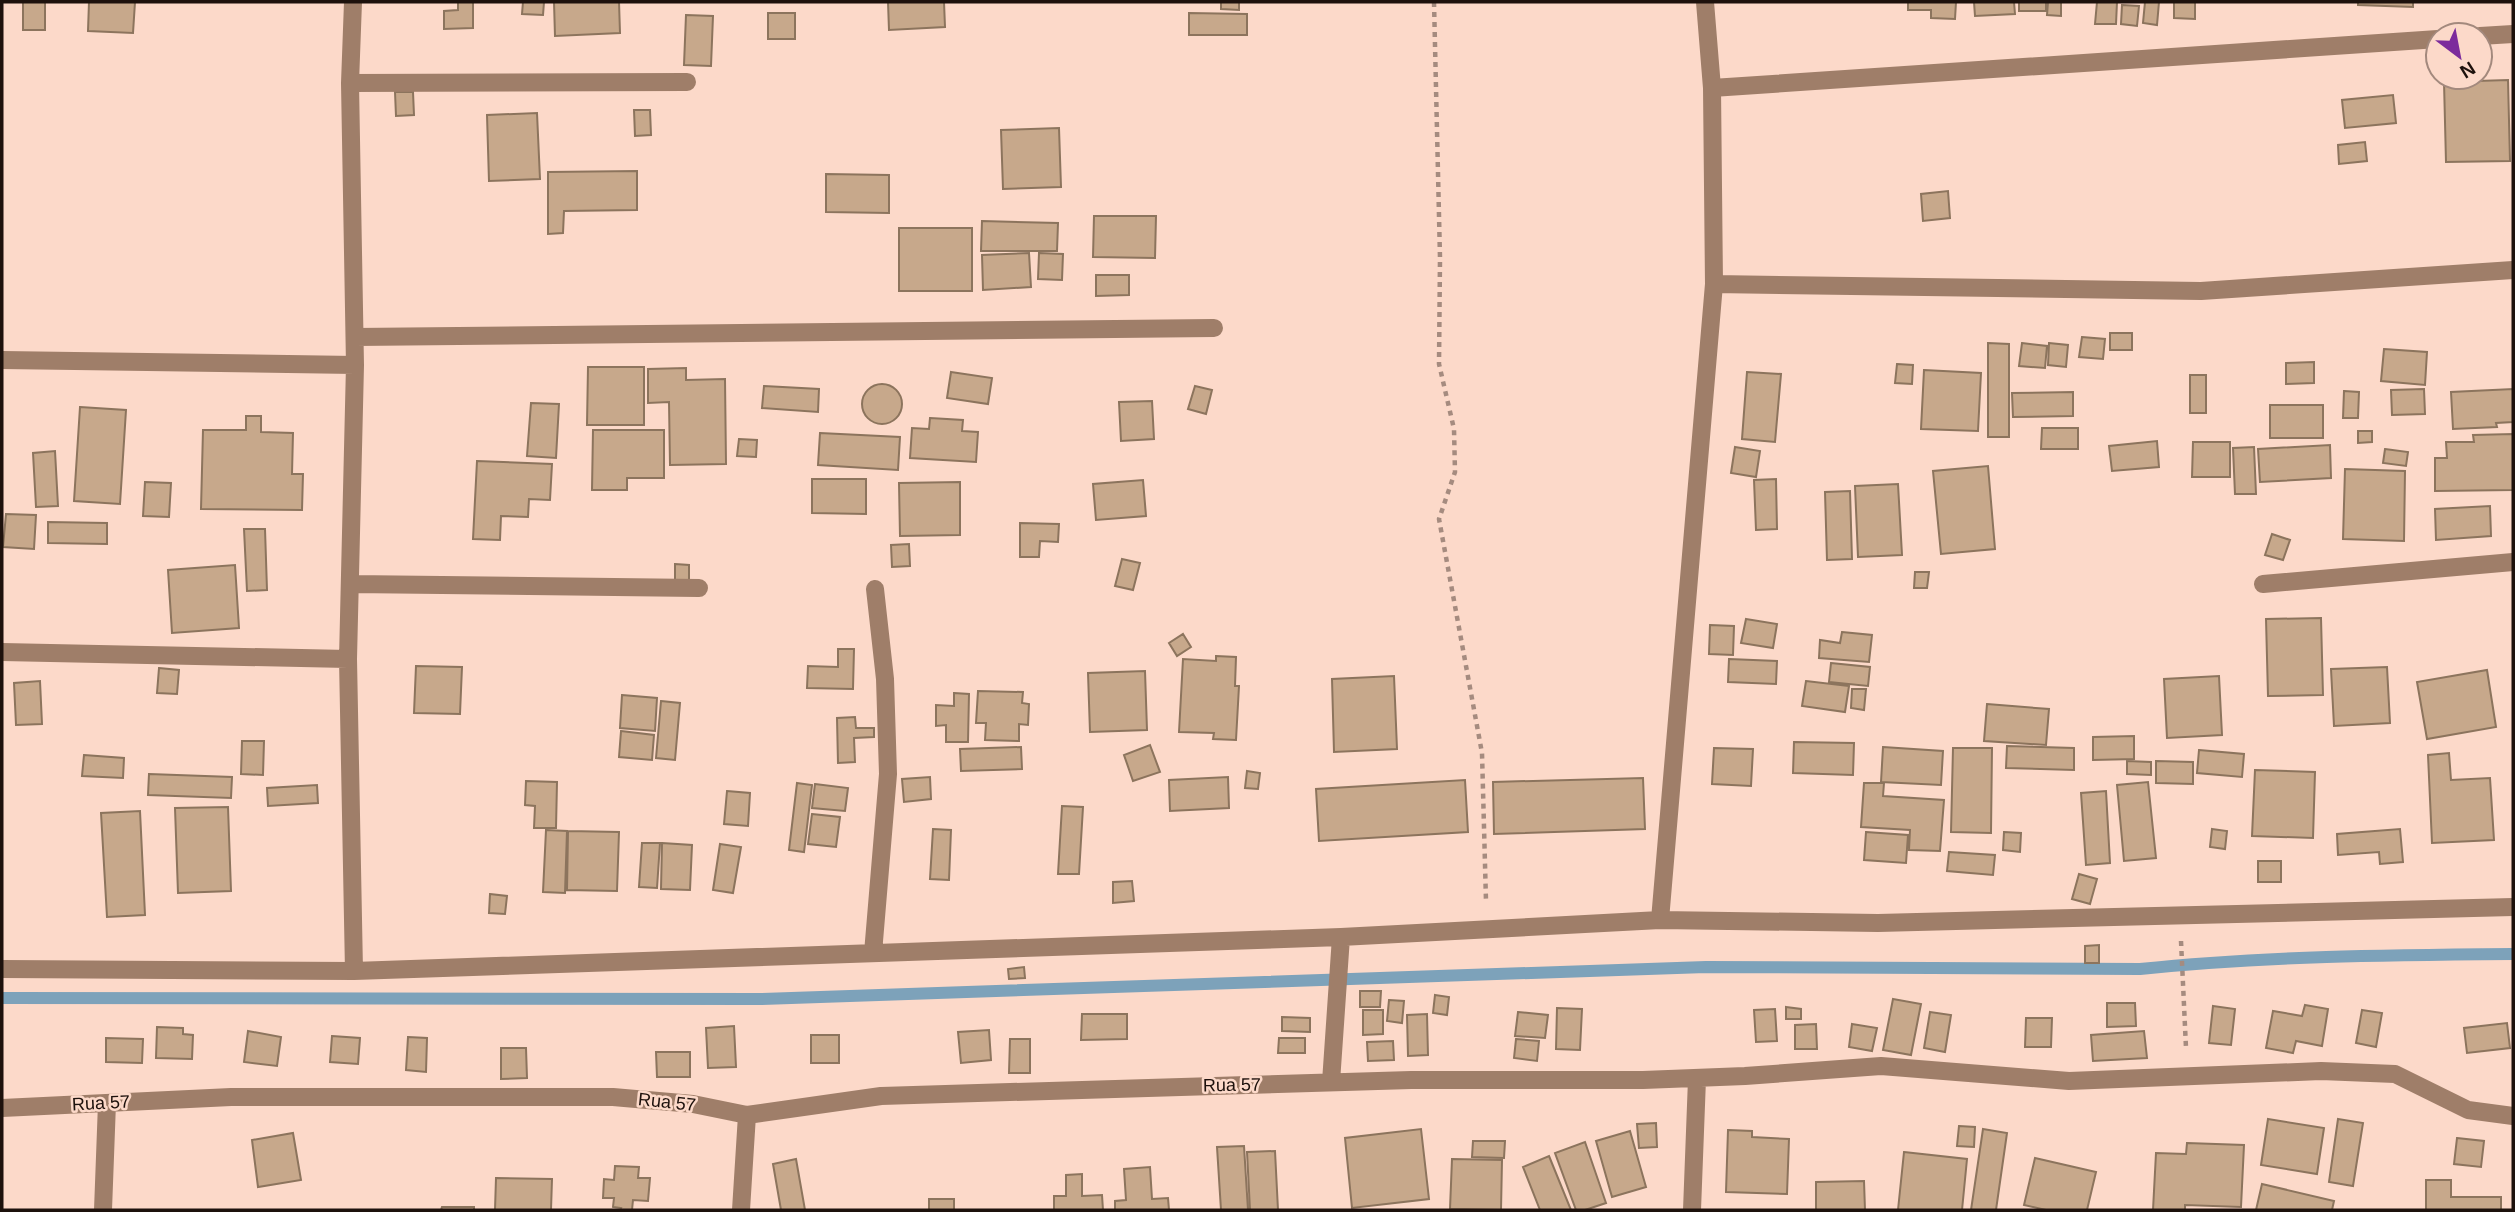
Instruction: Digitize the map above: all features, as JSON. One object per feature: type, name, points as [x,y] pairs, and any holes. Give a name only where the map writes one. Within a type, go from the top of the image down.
[{"type":"street","points":[[353,2],[350,83],[355,365],[348,659],[354,971]]},
{"type":"street","points":[[1660,920],[1714,285],[1712,88],[1705,2]]},
{"type":"street","points":[[2494,35],[2513,34]]},
{"type":"street","points":[[1712,88],[2424,40]]},
{"type":"street","points":[[350,83],[687,82]]},
{"type":"street","points":[[1714,285],[2202,291],[2513,270]]},
{"type":"street","points":[[355,337],[1214,328]]},
{"type":"street","points":[[2,360],[355,365]]},
{"type":"street","points":[[2263,584],[2513,562]]},
{"type":"street","points":[[351,584],[699,589]]},
{"type":"street","points":[[873,953],[888,774],[885,679],[875,589]]},
{"type":"street","points":[[2,652],[348,659]]},
{"type":"street","points":[[2,969],[354,971],[1341,937],[1660,920],[1878,923],[2513,907]]},
{"type":"street","points":[[1331,1082],[1341,937]]},
{"type":"street","name":"Rua 57","points":[[2,1108],[244,1097],[613,1097],[693,1104],[747,1115],[881,1096],[1331,1082],[1698,1079],[1881,1066],[2069,1082],[2321,1071],[2395,1073],[2468,1110],[2513,1115]]},
{"type":"street","points":[[1692,1210],[1698,1079]]},
{"type":"street","points":[[103,1210],[107,1103]]},
{"type":"street","points":[[741,1210],[747,1115]]},
{"type":"path","points":[[1434,2],[1440,258],[1439,364],[1454,429],[1455,472],[1439,519],[1482,753],[1487,930]]},
{"type":"path","points":[[2181,943],[2187,1077]]},
{"type":"building","points":[[23,2],[45,2],[45,30],[23,30]]},
{"type":"building","points":[[89,2],[135,2],[133,33],[88,31]]},
{"type":"building","points":[[458,2],[473,2],[473,28],[444,29],[444,11],[458,10]]},
{"type":"building","points":[[523,2],[544,2],[543,15],[522,14]]},
{"type":"building","points":[[554,2],[619,2],[620,33],[555,36]]},
{"type":"building","points":[[888,2],[944,2],[945,27],[889,30]]},
{"type":"building","points":[[1221,2],[1239,2],[1239,10],[1221,9]]},
{"type":"building","points":[[1908,2],[1956,2],[1955,19],[1931,18],[1931,10],[1908,10]]},
{"type":"building","points":[[1974,2],[2014,2],[2015,14],[1975,16]]},
{"type":"building","points":[[2019,2],[2046,2],[2046,11],[2019,11]]},
{"type":"building","points":[[2048,2],[2061,2],[2061,16],[2047,15]]},
{"type":"building","points":[[2097,2],[2117,2],[2116,24],[2095,24]]},
{"type":"building","points":[[2145,2],[2159,2],[2157,25],[2143,23]]},
{"type":"building","points":[[2174,2],[2195,2],[2195,19],[2174,18]]},
{"type":"building","points":[[2358,2],[2413,2],[2413,7],[2358,5]]},
{"type":"building","points":[[2122,5],[2139,6],[2137,26],[2121,24]]},
{"type":"building","points":[[768,13],[795,13],[795,39],[768,39]]},
{"type":"building","points":[[1189,13],[1247,14],[1247,35],[1189,35]]},
{"type":"building","points":[[686,15],[713,16],[711,66],[684,65]]},
{"type":"building","points":[[2494,80],[2508,80],[2510,161],[2446,162],[2444,91],[2494,91]]},
{"type":"building","points":[[395,92],[413,92],[414,115],[396,116]]},
{"type":"building","points":[[2393,95],[2396,123],[2345,128],[2342,100]]},
{"type":"building","points":[[634,110],[650,110],[651,135],[635,136]]},
{"type":"building","points":[[537,113],[540,179],[489,181],[487,115]]},
{"type":"building","points":[[1059,128],[1061,187],[1003,189],[1001,130]]},
{"type":"building","points":[[2365,142],[2367,161],[2339,164],[2338,145]]},
{"type":"building","points":[[637,171],[637,210],[564,211],[563,233],[548,234],[548,172]]},
{"type":"building","points":[[826,174],[889,175],[889,213],[826,212]]},
{"type":"building","points":[[1948,191],[1950,218],[1923,221],[1921,194]]},
{"type":"building","points":[[1094,216],[1156,216],[1155,258],[1093,257]]},
{"type":"building","points":[[982,221],[1058,223],[1057,251],[981,251]]},
{"type":"building","points":[[899,228],[972,228],[972,291],[899,291]]},
{"type":"building","points":[[1029,253],[1031,287],[983,290],[982,255]]},
{"type":"building","points":[[1039,253],[1063,254],[1062,280],[1038,279]]},
{"type":"building","points":[[1096,275],[1129,275],[1129,295],[1096,296]]},
{"type":"building","points":[[2110,333],[2132,333],[2132,350],[2110,350]]},
{"type":"building","points":[[2082,337],[2105,339],[2103,359],[2079,357]]},
{"type":"building","points":[[1988,343],[2009,344],[2009,437],[1988,437]]},
{"type":"building","points":[[2022,343],[2047,346],[2045,368],[2019,366]]},
{"type":"building","points":[[2049,343],[2068,345],[2066,367],[2048,365]]},
{"type":"building","points":[[2384,349],[2427,352],[2425,385],[2381,381]]},
{"type":"building","points":[[2314,362],[2314,383],[2286,384],[2286,363]]},
{"type":"building","points":[[1897,364],[1913,365],[1912,384],[1895,383]]},
{"type":"building","points":[[588,367],[644,367],[644,425],[587,425]]},
{"type":"building","points":[[686,368],[686,380],[725,379],[726,464],[670,465],[669,402],[648,403],[648,369]]},
{"type":"building","points":[[1924,370],[1981,373],[1978,431],[1921,429]]},
{"type":"building","points":[[951,372],[992,378],[988,404],[947,398]]},
{"type":"building","points":[[1747,372],[1781,374],[1775,442],[1742,439]]},
{"type":"building","points":[[2190,375],[2206,375],[2206,413],[2190,413]]},
{"type":"building","points":[[882,384],[890,385],[896,390],[901,396],[901,412],[896,418],[890,423],[882,424],[874,423],[868,418],[863,412],[862,404],[863,396],[868,390],[874,385]]},
{"type":"building","points":[[764,386],[819,389],[818,412],[762,408]]},
{"type":"building","points":[[1195,386],[1212,390],[1206,414],[1188,409]]},
{"type":"building","points":[[2424,389],[2425,414],[2392,415],[2391,390]]},
{"type":"building","points":[[2513,389],[2513,422],[2496,423],[2497,427],[2453,429],[2451,392]]},
{"type":"building","points":[[2344,391],[2359,392],[2358,418],[2343,418]]},
{"type":"building","points":[[2073,392],[2073,416],[2013,417],[2012,393]]},
{"type":"building","points":[[1152,401],[1154,439],[1121,441],[1119,402]]},
{"type":"building","points":[[531,403],[559,404],[556,458],[527,456]]},
{"type":"building","points":[[2270,405],[2323,405],[2323,438],[2270,438]]},
{"type":"building","points":[[80,407],[126,410],[120,504],[74,501]]},
{"type":"building","points":[[246,416],[261,416],[261,432],[293,433],[292,474],[303,474],[302,510],[201,509],[203,430],[246,430]]},
{"type":"building","points":[[930,418],[963,420],[962,431],[978,432],[976,462],[910,458],[912,428],[929,429]]},
{"type":"building","points":[[2042,428],[2078,428],[2078,449],[2041,449]]},
{"type":"building","points":[[593,430],[664,430],[664,478],[627,478],[627,490],[592,490]]},
{"type":"building","points":[[2358,431],[2372,431],[2372,442],[2358,443]]},
{"type":"building","points":[[820,433],[900,437],[898,470],[818,465]]},
{"type":"building","points":[[2513,434],[2513,490],[2435,491],[2435,458],[2447,458],[2446,442],[2474,442],[2473,435]]},
{"type":"building","points":[[739,439],[757,440],[756,457],[737,456]]},
{"type":"building","points":[[2157,441],[2159,467],[2112,471],[2109,446]]},
{"type":"building","points":[[2193,442],[2230,442],[2230,477],[2192,477]]},
{"type":"building","points":[[2330,445],[2331,478],[2260,482],[2258,449]]},
{"type":"building","points":[[1735,447],[1760,451],[1756,477],[1731,473]]},
{"type":"building","points":[[2254,447],[2256,494],[2235,494],[2233,448]]},
{"type":"building","points":[[2385,449],[2408,452],[2406,466],[2383,463]]},
{"type":"building","points":[[55,451],[58,506],[36,507],[33,453]]},
{"type":"building","points":[[477,461],[552,464],[550,500],[529,499],[528,517],[501,516],[500,540],[473,539]]},
{"type":"building","points":[[1988,466],[1995,549],[1941,554],[1933,471]]},
{"type":"building","points":[[2345,469],[2405,471],[2404,541],[2343,539]]},
{"type":"building","points":[[812,479],[866,479],[866,514],[812,513]]},
{"type":"building","points":[[1776,479],[1777,529],[1756,530],[1754,480]]},
{"type":"building","points":[[1143,480],[1146,516],[1096,520],[1093,484]]},
{"type":"building","points":[[145,482],[171,483],[169,517],[143,516]]},
{"type":"building","points":[[960,482],[960,535],[900,536],[899,483]]},
{"type":"building","points":[[1898,484],[1902,555],[1858,557],[1855,486]]},
{"type":"building","points":[[1850,491],[1852,559],[1827,560],[1825,492]]},
{"type":"building","points":[[2490,506],[2491,536],[2436,540],[2435,509]]},
{"type":"building","points":[[6,514],[36,515],[34,549],[3,547]]},
{"type":"building","points":[[48,522],[107,523],[107,544],[48,543]]},
{"type":"building","points":[[1020,523],[1059,524],[1058,542],[1040,541],[1039,557],[1020,557]]},
{"type":"building","points":[[244,529],[265,529],[267,590],[247,591]]},
{"type":"building","points":[[2272,534],[2290,540],[2283,560],[2265,555]]},
{"type":"building","points":[[909,544],[910,566],[892,567],[891,545]]},
{"type":"building","points":[[1122,559],[1140,563],[1133,590],[1115,586]]},
{"type":"building","points":[[675,564],[689,565],[689,582],[675,581]]},
{"type":"building","points":[[235,565],[239,628],[172,633],[168,570]]},
{"type":"building","points":[[1915,572],[1929,572],[1927,588],[1914,588]]},
{"type":"building","points":[[2321,618],[2323,695],[2268,696],[2266,619]]},
{"type":"building","points":[[1746,619],[1777,624],[1773,648],[1741,643]]},
{"type":"building","points":[[1710,625],[1734,626],[1733,655],[1709,654]]},
{"type":"building","points":[[1842,632],[1872,635],[1869,662],[1819,658],[1820,640],[1840,643]]},
{"type":"building","points":[[1183,634],[1191,647],[1177,656],[1169,643]]},
{"type":"building","points":[[838,649],[854,649],[853,689],[807,688],[808,666],[838,667]]},
{"type":"building","points":[[1216,656],[1236,657],[1235,686],[1239,686],[1236,740],[1213,739],[1214,733],[1179,732],[1183,659],[1216,661]]},
{"type":"building","points":[[1729,659],[1777,661],[1776,684],[1728,682]]},
{"type":"building","points":[[1831,663],[1870,667],[1868,686],[1829,682]]},
{"type":"building","points":[[416,666],[462,667],[460,714],[414,713]]},
{"type":"building","points":[[2387,667],[2390,723],[2334,726],[2331,669]]},
{"type":"building","points":[[159,668],[179,670],[177,694],[157,693]]},
{"type":"building","points":[[2487,670],[2496,727],[2427,739],[2417,682]]},
{"type":"building","points":[[1145,671],[1147,730],[1090,732],[1088,673]]},
{"type":"building","points":[[1394,676],[1397,749],[1334,752],[1332,679]]},
{"type":"building","points":[[2219,676],[2222,735],[2167,738],[2164,679]]},
{"type":"building","points":[[40,681],[42,724],[16,725],[14,683]]},
{"type":"building","points":[[1806,681],[1849,686],[1845,712],[1802,706]]},
{"type":"building","points":[[1852,689],[1866,689],[1864,710],[1851,708]]},
{"type":"building","points":[[978,691],[1023,692],[1022,703],[1029,704],[1028,725],[1019,724],[1019,741],[985,740],[986,723],[976,723]]},
{"type":"building","points":[[954,693],[969,694],[968,742],[946,742],[946,725],[936,726],[936,705],[954,706]]},
{"type":"building","points":[[622,695],[657,698],[655,731],[620,728]]},
{"type":"building","points":[[661,701],[680,703],[675,760],[656,758]]},
{"type":"building","points":[[1987,704],[2049,709],[2046,745],[1984,741]]},
{"type":"building","points":[[855,717],[856,728],[874,728],[874,737],[854,738],[855,762],[838,763],[837,718]]},
{"type":"building","points":[[621,731],[654,735],[652,760],[619,757]]},
{"type":"building","points":[[2134,736],[2134,759],[2093,760],[2093,737]]},
{"type":"building","points":[[242,741],[264,741],[263,775],[241,774]]},
{"type":"building","points":[[1794,742],[1854,743],[1853,775],[1793,773]]},
{"type":"building","points":[[1150,745],[1160,772],[1133,781],[1124,755]]},
{"type":"building","points":[[2007,746],[2074,748],[2074,770],[2006,768]]},
{"type":"building","points":[[1021,747],[1022,769],[961,771],[960,749]]},
{"type":"building","points":[[1883,747],[1943,751],[1941,785],[1881,782]]},
{"type":"building","points":[[1714,748],[1753,749],[1751,786],[1712,784]]},
{"type":"building","points":[[1953,748],[1992,748],[1991,833],[1951,832]]},
{"type":"building","points":[[2199,750],[2244,754],[2242,777],[2197,773]]},
{"type":"building","points":[[2449,753],[2451,780],[2490,778],[2494,840],[2432,843],[2428,755]]},
{"type":"building","points":[[84,755],[124,758],[123,778],[82,776]]},
{"type":"building","points":[[2127,761],[2151,762],[2151,775],[2127,774]]},
{"type":"building","points":[[2156,761],[2193,762],[2193,784],[2156,783]]},
{"type":"building","points":[[2255,770],[2315,772],[2313,838],[2252,836]]},
{"type":"building","points":[[1247,771],[1260,773],[1258,789],[1245,788]]},
{"type":"building","points":[[149,774],[232,777],[231,798],[148,795]]},
{"type":"building","points":[[930,777],[931,799],[904,802],[902,779]]},
{"type":"building","points":[[1228,777],[1229,808],[1170,811],[1169,780]]},
{"type":"building","points":[[1643,778],[1645,829],[1494,834],[1493,782]]},
{"type":"building","points":[[1465,780],[1468,832],[1319,841],[1316,789]]},
{"type":"building","points":[[526,781],[557,782],[556,828],[534,828],[535,806],[525,805]]},
{"type":"building","points":[[2148,782],[2156,858],[2124,861],[2117,785]]},
{"type":"building","points":[[797,783],[812,785],[804,852],[789,850]]},
{"type":"building","points":[[1864,783],[1884,783],[1883,796],[1944,800],[1940,851],[1909,850],[1910,830],[1861,827]]},
{"type":"building","points":[[815,784],[848,788],[845,811],[812,808]]},
{"type":"building","points":[[317,785],[318,803],[268,806],[267,788]]},
{"type":"building","points":[[727,791],[750,793],[748,826],[724,824]]},
{"type":"building","points":[[2106,791],[2110,863],[2086,865],[2081,793]]},
{"type":"building","points":[[1062,806],[1083,807],[1079,874],[1058,874]]},
{"type":"building","points":[[228,807],[231,891],[178,893],[175,808]]},
{"type":"building","points":[[140,811],[145,915],[107,917],[101,813]]},
{"type":"building","points":[[812,814],[840,817],[836,847],[808,844]]},
{"type":"building","points":[[933,829],[951,830],[949,880],[930,879]]},
{"type":"building","points":[[2212,829],[2227,831],[2225,849],[2210,847]]},
{"type":"building","points":[[2400,829],[2403,862],[2380,864],[2379,852],[2338,855],[2337,834]]},
{"type":"building","points":[[546,830],[567,831],[565,893],[543,892]]},
{"type":"building","points":[[568,831],[619,832],[617,891],[567,890]]},
{"type":"building","points":[[1866,832],[1908,835],[1906,863],[1864,860]]},
{"type":"building","points":[[2004,832],[2021,833],[2020,852],[2003,850]]},
{"type":"building","points":[[642,843],[660,843],[657,888],[639,887]]},
{"type":"building","points":[[662,843],[692,845],[690,890],[661,889]]},
{"type":"building","points":[[720,844],[741,847],[733,893],[713,890]]},
{"type":"building","points":[[1949,852],[1995,855],[1993,875],[1947,871]]},
{"type":"building","points":[[2258,861],[2281,861],[2281,882],[2258,882]]},
{"type":"building","points":[[2079,874],[2097,879],[2090,904],[2072,899]]},
{"type":"building","points":[[1132,881],[1134,901],[1113,903],[1113,882]]},
{"type":"building","points":[[490,894],[507,896],[505,914],[489,913]]},
{"type":"building","points":[[2099,945],[2099,963],[2085,963],[2085,946]]},
{"type":"building","points":[[1024,967],[1025,978],[1009,979],[1008,969]]},
{"type":"building","points":[[1360,991],[1381,991],[1380,1007],[1360,1007]]},
{"type":"building","points":[[1435,995],[1449,997],[1447,1015],[1433,1013]]},
{"type":"building","points":[[1893,999],[1921,1004],[1911,1055],[1883,1050]]},
{"type":"building","points":[[1389,1000],[1404,1001],[1402,1023],[1387,1021]]},
{"type":"building","points":[[2107,1003],[2135,1003],[2136,1026],[2107,1027]]},
{"type":"building","points":[[2305,1005],[2328,1009],[2322,1046],[2296,1041],[2293,1053],[2266,1048],[2273,1011],[2302,1016]]},
{"type":"building","points":[[2213,1006],[2235,1009],[2231,1045],[2209,1043]]},
{"type":"building","points":[[1786,1007],[1801,1009],[1801,1019],[1786,1019]]},
{"type":"building","points":[[1557,1008],[1582,1009],[1580,1050],[1556,1049]]},
{"type":"building","points":[[1775,1009],[1777,1041],[1756,1042],[1754,1010]]},
{"type":"building","points":[[1363,1010],[1383,1010],[1383,1034],[1363,1035]]},
{"type":"building","points":[[2362,1010],[2382,1013],[2376,1047],[2356,1043]]},
{"type":"building","points":[[1518,1012],[1548,1015],[1545,1038],[1515,1036]]},
{"type":"building","points":[[1930,1012],[1951,1015],[1945,1052],[1924,1048]]},
{"type":"building","points":[[1082,1014],[1127,1014],[1127,1039],[1081,1040]]},
{"type":"building","points":[[1427,1014],[1428,1055],[1408,1056],[1407,1015]]},
{"type":"building","points":[[1282,1017],[1310,1018],[1310,1032],[1282,1031]]},
{"type":"building","points":[[2026,1018],[2052,1018],[2051,1047],[2025,1047]]},
{"type":"building","points":[[2507,1023],[2510,1048],[2467,1053],[2464,1028]]},
{"type":"building","points":[[1816,1024],[1817,1049],[1795,1049],[1795,1025]]},
{"type":"building","points":[[1852,1024],[1877,1028],[1872,1051],[1849,1047]]},
{"type":"building","points":[[734,1026],[736,1067],[708,1068],[706,1028]]},
{"type":"building","points":[[157,1027],[183,1028],[183,1034],[193,1035],[192,1059],[156,1058]]},
{"type":"building","points":[[989,1030],[991,1060],[961,1063],[958,1032]]},
{"type":"building","points":[[248,1031],[281,1037],[277,1066],[244,1062]]},
{"type":"building","points":[[2144,1031],[2147,1058],[2093,1061],[2091,1035]]},
{"type":"building","points":[[811,1035],[839,1035],[839,1063],[811,1063]]},
{"type":"building","points":[[332,1036],[360,1038],[358,1064],[330,1062]]},
{"type":"building","points":[[408,1037],[427,1038],[426,1072],[406,1070]]},
{"type":"building","points":[[106,1038],[143,1039],[142,1063],[106,1062]]},
{"type":"building","points":[[1279,1038],[1305,1038],[1305,1053],[1278,1053]]},
{"type":"building","points":[[1010,1039],[1030,1039],[1030,1073],[1009,1073]]},
{"type":"building","points":[[1516,1039],[1539,1041],[1537,1061],[1514,1058]]},
{"type":"building","points":[[1393,1041],[1394,1060],[1368,1061],[1367,1042]]},
{"type":"building","points":[[501,1048],[526,1048],[527,1078],[501,1079]]},
{"type":"building","points":[[656,1052],[690,1052],[690,1077],[657,1077]]},
{"type":"building","points":[[2268,1119],[2324,1128],[2317,1174],[2261,1165]]},
{"type":"building","points":[[2338,1119],[2363,1123],[2353,1186],[2329,1182]]},
{"type":"building","points":[[1656,1123],[1657,1147],[1639,1148],[1637,1124]]},
{"type":"building","points":[[1959,1126],[1975,1127],[1974,1147],[1957,1146]]},
{"type":"building","points":[[1421,1129],[1429,1199],[1352,1208],[1345,1138]]},
{"type":"building","points":[[1983,1129],[2007,1133],[1996,1210],[1971,1210]]},
{"type":"building","points":[[1728,1130],[1752,1131],[1752,1137],[1789,1139],[1787,1194],[1726,1192]]},
{"type":"building","points":[[1630,1131],[1646,1187],[1612,1197],[1596,1141]]},
{"type":"building","points":[[293,1133],[301,1180],[258,1187],[252,1140]]},
{"type":"building","points":[[2457,1138],[2484,1141],[2481,1167],[2454,1164]]},
{"type":"building","points":[[1473,1141],[1505,1141],[1504,1158],[1472,1157]]},
{"type":"building","points":[[1585,1142],[1606,1203],[1576,1210],[1555,1153]]},
{"type":"building","points":[[2187,1143],[2244,1145],[2241,1207],[2185,1205],[2185,1210],[2153,1210],[2156,1153],[2186,1154]]},
{"type":"building","points":[[1244,1146],[1248,1210],[1221,1210],[1217,1147]]},
{"type":"building","points":[[1275,1151],[1278,1210],[1250,1210],[1247,1152]]},
{"type":"building","points":[[1904,1152],[1967,1159],[1962,1210],[1898,1210]]},
{"type":"building","points":[[1549,1156],[1571,1210],[1540,1210],[1523,1167]]},
{"type":"building","points":[[2035,1158],[2096,1172],[2087,1210],[2046,1210],[2024,1205]]},
{"type":"building","points":[[796,1159],[805,1210],[781,1210],[773,1164]]},
{"type":"building","points":[[1452,1159],[1502,1160],[1501,1210],[1450,1209]]},
{"type":"building","points":[[615,1166],[639,1167],[638,1178],[650,1178],[648,1201],[633,1200],[632,1210],[620,1210],[621,1208],[613,1207],[614,1198],[603,1198],[604,1179],[614,1180]]},
{"type":"building","points":[[1150,1167],[1152,1199],[1168,1198],[1169,1210],[1115,1210],[1115,1201],[1126,1200],[1124,1169]]},
{"type":"building","points":[[1082,1174],[1082,1196],[1102,1195],[1103,1210],[1054,1210],[1054,1196],[1066,1196],[1066,1175]]},
{"type":"building","points":[[496,1178],[552,1179],[551,1210],[495,1210]]},
{"type":"building","points":[[2426,1180],[2451,1180],[2451,1197],[2501,1197],[2501,1210],[2426,1210]]},
{"type":"building","points":[[1864,1181],[1865,1210],[1816,1210],[1816,1182]]},
{"type":"building","points":[[2262,1184],[2334,1201],[2332,1210],[2256,1210]]},
{"type":"building","points":[[929,1199],[954,1199],[954,1210],[929,1210]]},
{"type":"building","points":[[442,1207],[474,1207],[474,1210],[441,1210]]},
{"type":"waterway","points":[[2,998],[761,999],[1706,967],[2140,969],[2280,959],[2513,954]]}]
